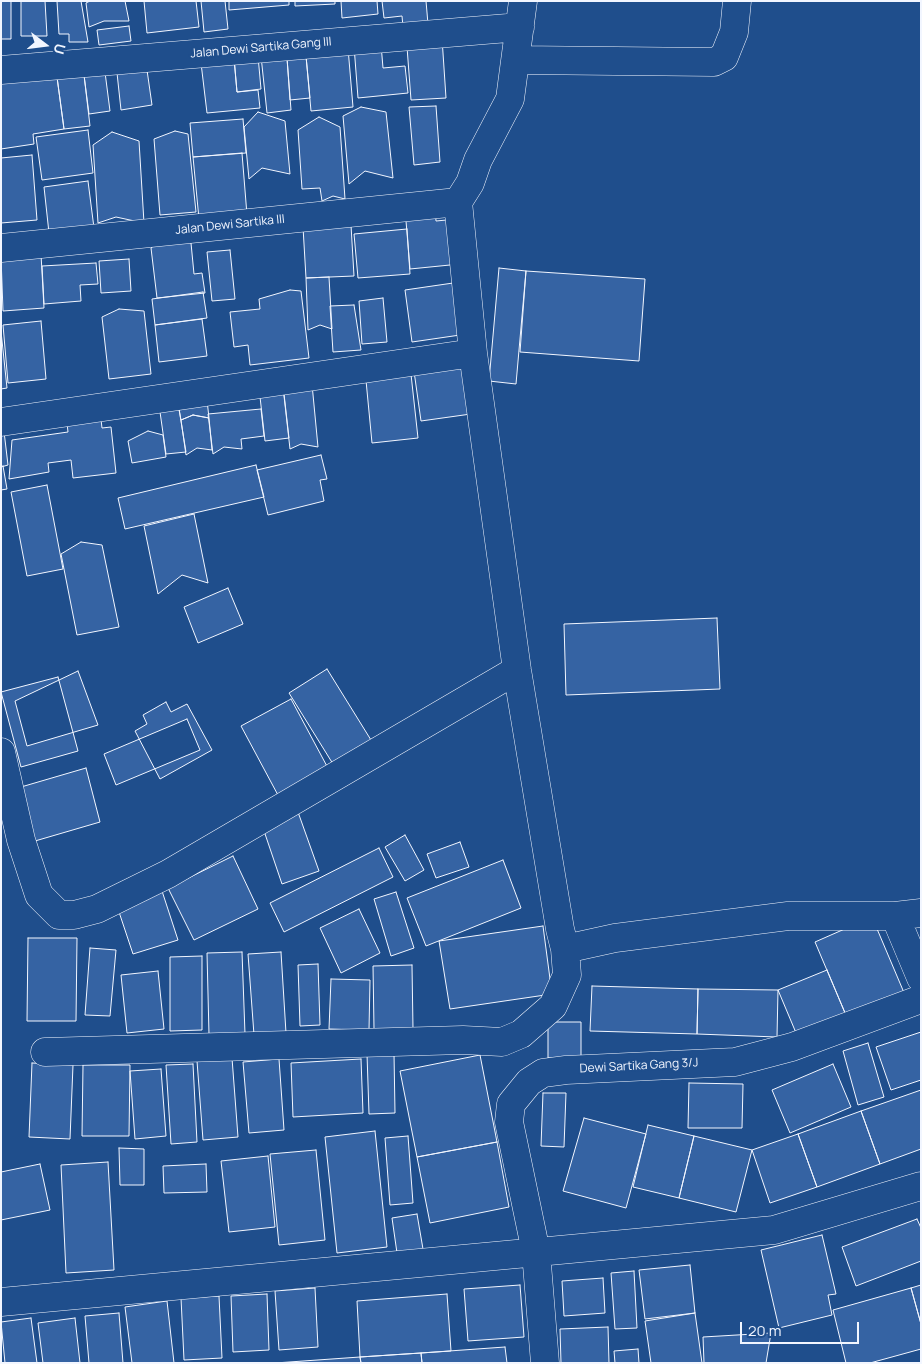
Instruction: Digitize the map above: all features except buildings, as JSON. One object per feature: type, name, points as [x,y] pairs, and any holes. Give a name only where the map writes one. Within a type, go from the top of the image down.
[{"type":"street","points":[[516,60],[714,62],[724,57],[734,32],[736,1]]},
{"type":"street","points":[[45,1052],[462,1040],[502,1042],[521,1034],[553,1006],[567,975],[565,949],[560,929],[517,670],[473,353],[458,202],[470,183],[478,160],[510,99],[521,14]]},
{"type":"street","name":"Jalan Dewi Sartika Gang III","points":[[1,70],[521,14]]},
{"type":"street","name":"Jalan Dewi Sartika III","points":[[1,248],[458,202]]},
{"type":"street","points":[[1,422],[473,353]]},
{"type":"street","points":[[1,752],[21,840],[39,895],[59,915],[74,915],[97,909],[168,874],[517,670]]},
{"type":"street","points":[[565,949],[615,938],[788,916],[908,914],[921,978]]},
{"type":"street","name":"Dewi Sartika Gang 3/J","points":[[545,1363],[536,1252],[509,1122],[511,1104],[520,1091],[542,1074],[566,1070],[734,1062],[792,1047],[921,999]]},
{"type":"street","points":[[1,1302],[774,1230],[921,1186]]}]
